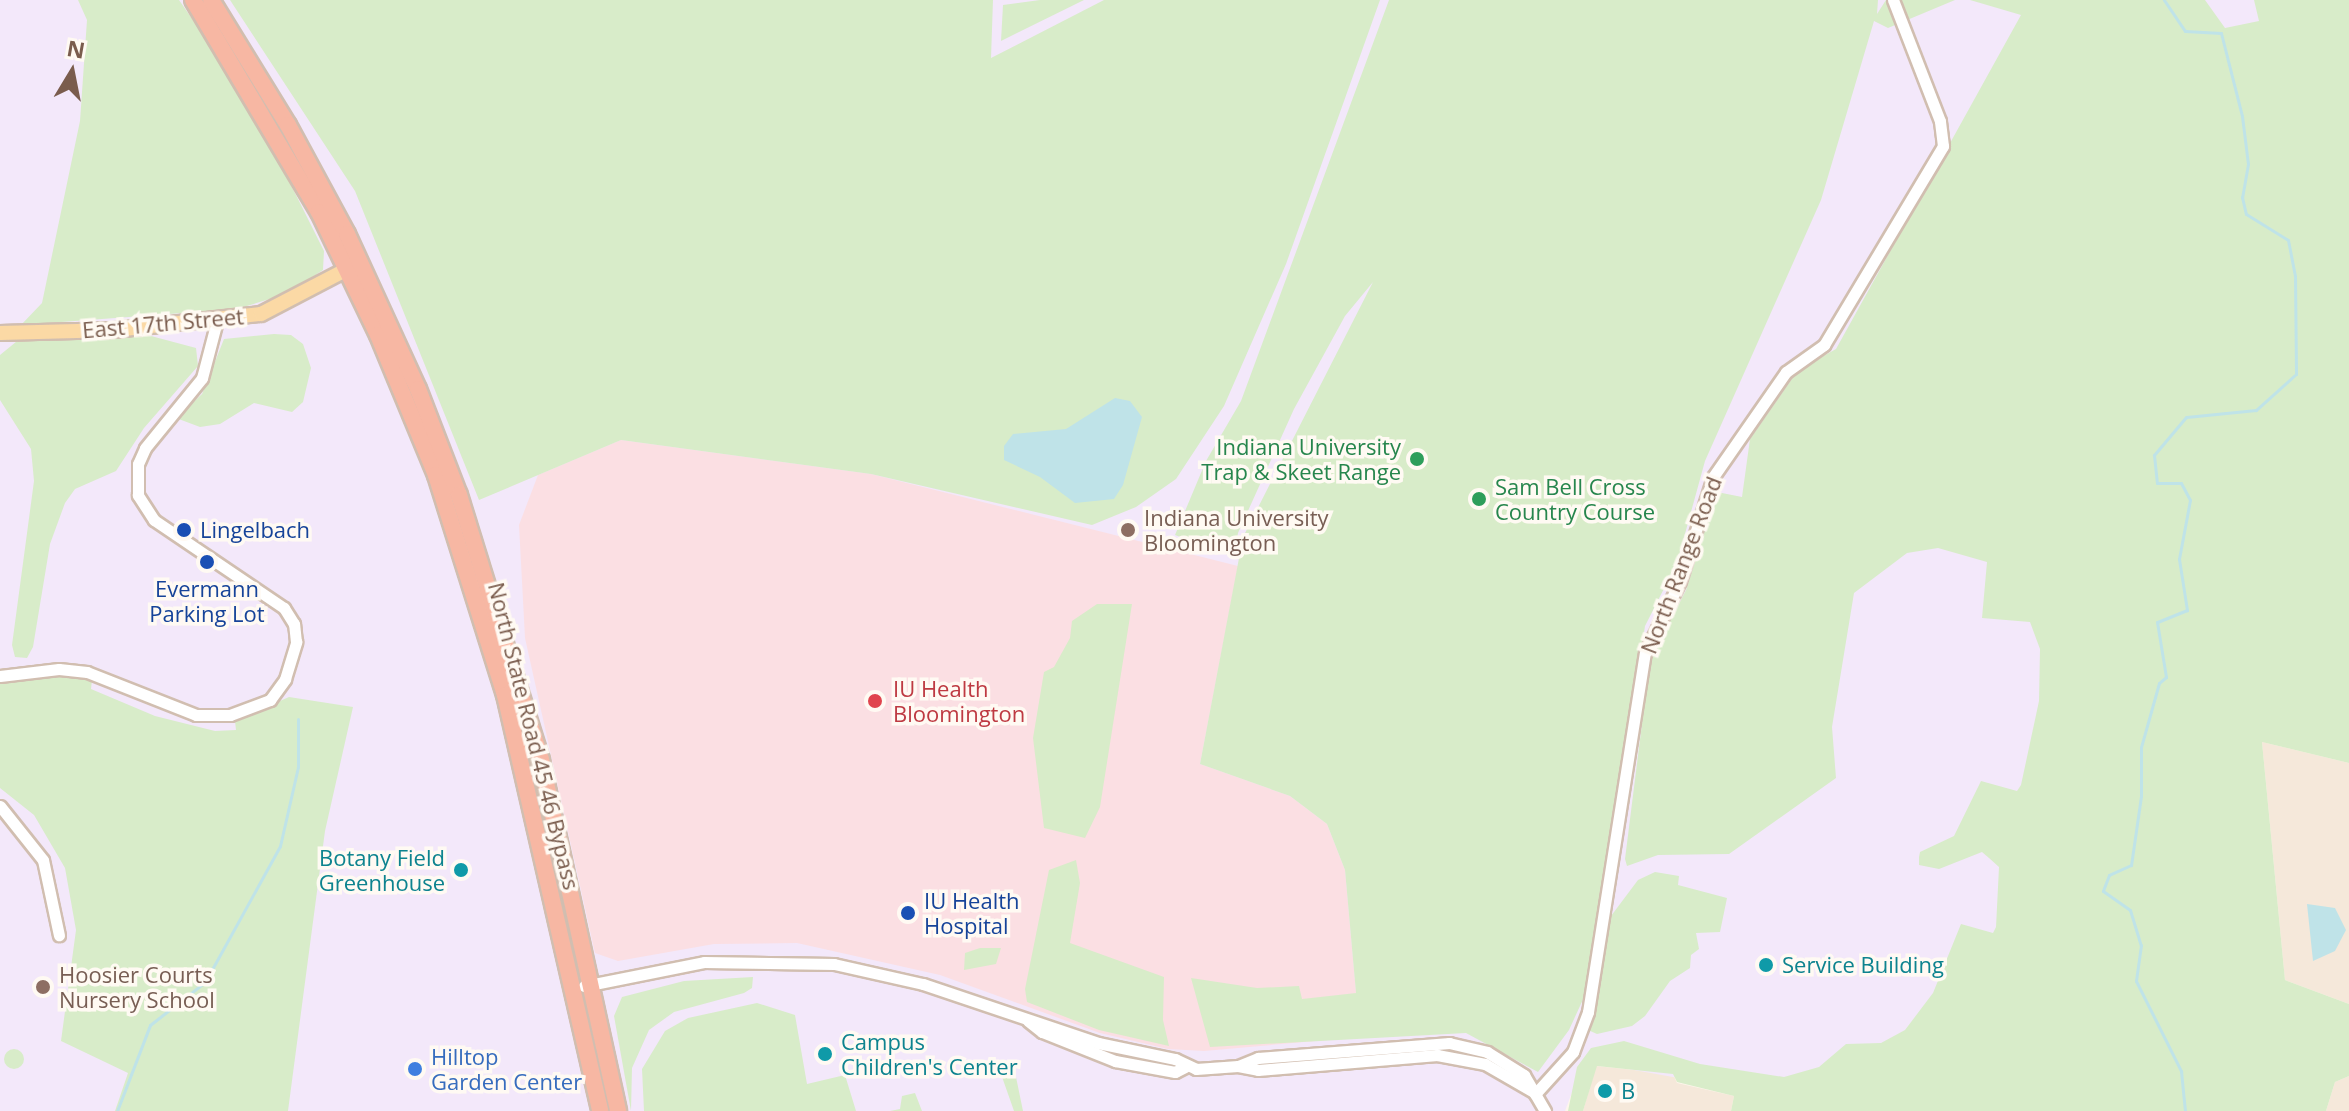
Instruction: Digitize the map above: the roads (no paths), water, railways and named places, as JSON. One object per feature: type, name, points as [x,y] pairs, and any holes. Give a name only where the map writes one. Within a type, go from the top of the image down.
[{"type":"highway","name":"North State Road 45 46 Bypass","points":[[193,0],[354,266]]},
{"type":"highway","name":"North State Road 45 46 Bypass","points":[[211,0],[288,125],[354,266],[424,444],[479,602],[600,1111]]},
{"type":"highway","points":[[354,266],[422,398],[479,552],[541,760],[618,1111]]},
{"type":"main road","name":"East 17th Street","points":[[0,333],[217,321],[275,310],[354,266]]},
{"type":"street","name":"North Range Road","points":[[1533,1093],[1573,1052],[1583,1031],[1611,889],[1627,748],[1645,653],[1680,581],[1713,477],[1786,372],[1824,345],[1943,146],[1940,121],[1893,0]]},
{"type":"street","points":[[0,676],[59,669],[87,672],[196,715],[230,715],[270,700],[295,658],[294,624],[284,608],[154,520],[138,495],[138,464],[152,438],[202,378],[217,321]]},
{"type":"street","points":[[0,806],[43,860],[59,935]]},
{"type":"street","points":[[573,989],[704,962],[812,962],[903,979],[1027,1020],[1042,1032],[1115,1061],[1175,1072],[1185,1067],[1238,1066],[1258,1070],[1437,1055],[1485,1064],[1533,1093],[1545,1111]]},
{"type":"water","points":[[1115,398],[1130,401],[1142,417],[1123,485],[1114,499],[1075,503],[1040,477],[1004,460],[1004,446],[1013,434],[1066,429]]},
{"type":"water","points":[[2307,904],[2335,908],[2346,930],[2335,951],[2313,961]]},
{"type":"waterway","points":[[2164,0],[2185,31],[2221,33],[2242,116],[2248,164],[2242,197],[2246,214],[2288,240],[2295,276],[2296,374],[2256,410],[2186,417],[2154,455],[2157,483],[2181,483],[2190,500],[2179,559],[2187,610],[2157,622],[2166,677],[2159,683],[2141,747],[2141,796],[2131,865],[2109,875],[2103,891],[2130,910],[2141,945],[2136,981],[2181,1071],[2185,1111]]},
{"type":"waterway","points":[[117,1111],[150,1025],[205,982],[280,846],[298,767],[298,719]]},
{"type":"place","name":"Indiana University Trap & Skeet Range","points":[[1417,459]]},
{"type":"place","name":"Sam Bell Cross Country Course","points":[[1479,499]]},
{"type":"place","name":"Lingelbach","points":[[184,530]]},
{"type":"place","name":"Indiana University Bloomington","points":[[1128,530]]},
{"type":"place","name":"Evermann Parking Lot","points":[[207,562]]},
{"type":"place","name":"IU Health Bloomington","points":[[875,701]]},
{"type":"place","name":"Botany Field Greenhouse","points":[[461,870]]},
{"type":"place","name":"IU Health Hospital","points":[[908,913]]},
{"type":"place","name":"Service Building","points":[[1766,965]]},
{"type":"place","name":"Hoosier Courts Nursery School","points":[[43,987]]},
{"type":"place","name":"Campus Children's Center","points":[[825,1054]]},
{"type":"place","name":"Hilltop Garden Center","points":[[415,1069]]},
{"type":"place","name":"B","points":[[1605,1091]]}]
